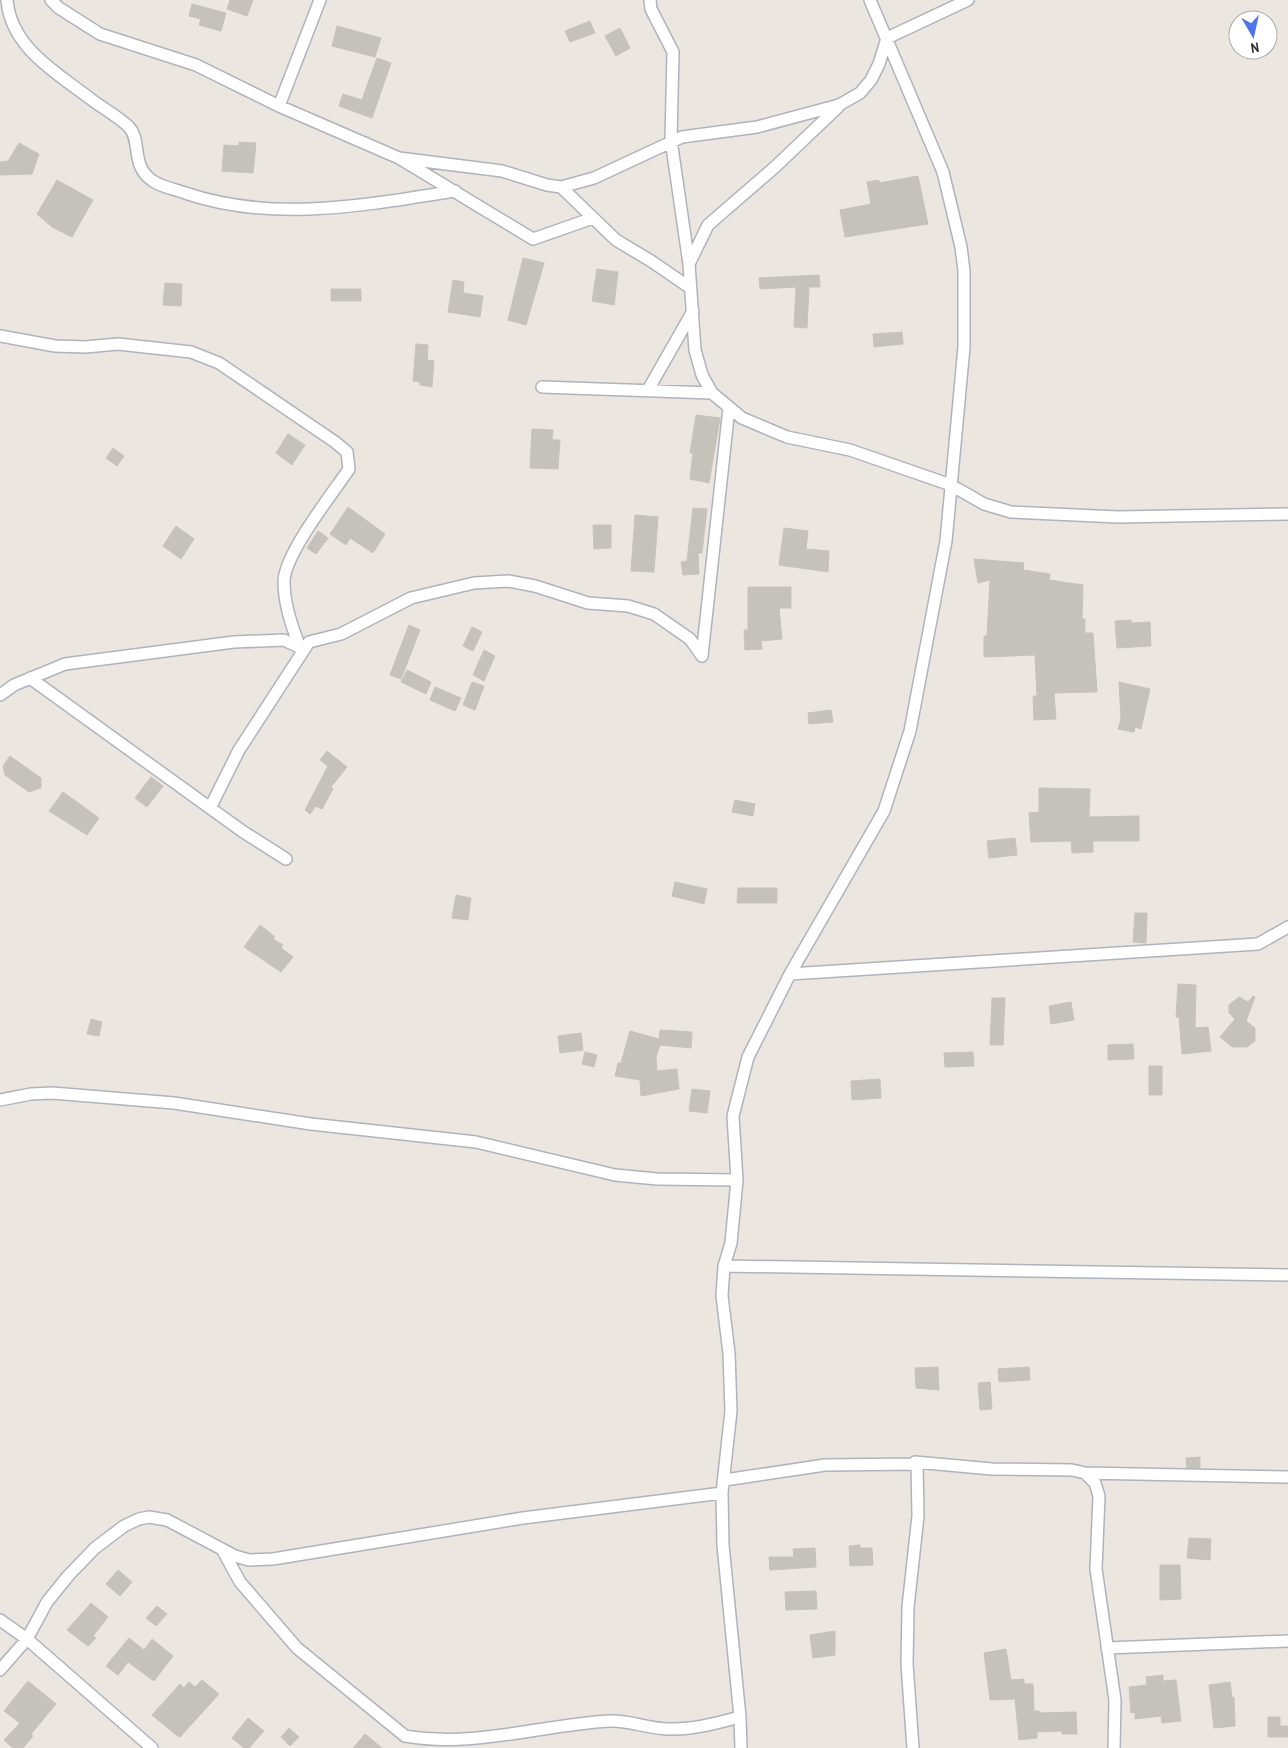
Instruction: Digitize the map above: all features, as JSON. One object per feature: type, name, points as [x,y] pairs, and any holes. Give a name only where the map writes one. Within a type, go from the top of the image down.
[{"type":"street","points":[[7,0],[14,30],[20,40],[41,60],[129,128],[138,163],[153,182],[213,202],[257,209],[341,208],[455,191]]},
{"type":"street","points":[[51,0],[59,8],[100,34],[196,66],[279,106],[399,158],[533,239],[593,218]]},
{"type":"street","points":[[279,106],[320,0]]},
{"type":"street","points":[[650,0],[654,16],[673,52],[671,140],[689,264],[689,288],[693,311],[695,350],[702,374],[712,392],[729,408],[742,418],[787,437],[850,450],[951,485],[984,504],[1011,512],[1118,517],[1288,514]]},
{"type":"street","points":[[741,1748],[740,1717],[723,1545],[722,1493],[725,1480],[731,1411],[729,1353],[722,1296],[724,1266],[731,1243],[737,1180],[732,1116],[748,1057],[790,974],[884,811],[910,731],[946,541],[964,347],[964,271],[961,247],[944,172],[870,0]]},
{"type":"street","points":[[689,264],[708,225],[839,105],[860,93],[871,80],[879,64],[887,38],[968,0]]},
{"type":"street","points":[[399,158],[502,172],[547,185],[561,187],[594,178],[671,140],[757,127],[839,105]]},
{"type":"street","points":[[561,187],[616,240],[651,261],[689,288]]},
{"type":"street","points":[[648,390],[693,311]]},
{"type":"street","points":[[0,336],[55,346],[85,347],[118,344],[192,352],[219,364],[347,452],[349,469],[293,552],[284,578],[288,613],[302,649]]},
{"type":"street","points":[[542,387],[712,392]]},
{"type":"street","points":[[211,806],[239,750],[302,649],[309,642],[341,634],[411,598],[474,583],[508,581],[534,586],[588,602],[628,606],[654,614],[690,639],[702,656],[729,408]]},
{"type":"street","points":[[0,695],[14,685],[65,664],[234,642],[284,640],[302,649]]},
{"type":"street","points":[[30,678],[211,806],[242,831],[286,859]]},
{"type":"street","points":[[0,682],[14,685]]},
{"type":"street","points":[[790,974],[1258,944],[1288,927]]},
{"type":"street","points":[[0,1100],[32,1094],[52,1093],[174,1103],[311,1124],[476,1142],[615,1175],[656,1179],[737,1180]]},
{"type":"street","points":[[724,1266],[1288,1275]]},
{"type":"street","points":[[913,1748],[907,1654],[908,1607],[918,1516],[917,1464],[915,1462],[992,1469],[1072,1470],[1085,1473],[1288,1477]]},
{"type":"street","points":[[725,1480],[826,1465],[917,1464]]},
{"type":"street","points":[[1085,1473],[1095,1483],[1100,1496],[1096,1569],[1115,1700],[1114,1748]]},
{"type":"street","points":[[0,1670],[27,1639],[46,1602],[68,1576],[95,1548],[124,1526],[139,1519],[149,1517],[167,1520],[235,1556],[249,1560],[273,1559],[523,1518],[722,1493]]},
{"type":"street","points":[[222,1549],[240,1582],[297,1648],[405,1736],[441,1746],[516,1744],[580,1724],[612,1721],[668,1729],[703,1726],[740,1717]]},
{"type":"street","points":[[0,1620],[27,1639],[152,1748]]},
{"type":"street","points":[[1107,1648],[1288,1641]]},
{"type":"building","points":[[230,0],[253,0],[247,16],[227,9]]},
{"type":"building","points":[[192,4],[226,13],[221,31],[199,25],[201,19],[189,16]]},
{"type":"building","points":[[590,21],[595,33],[570,42],[565,31]]},
{"type":"building","points":[[337,26],[381,38],[375,57],[332,46]]},
{"type":"building","points":[[620,28],[630,48],[616,56],[605,36]]},
{"type":"building","points":[[377,58],[391,63],[372,118],[339,106],[343,94],[362,100]]},
{"type":"building","points":[[239,142],[256,143],[253,173],[222,171],[224,145],[239,146]]},
{"type":"building","points":[[19,143],[39,154],[32,174],[0,175],[0,162],[8,161]]},
{"type":"building","points":[[918,176],[928,224],[845,237],[840,210],[871,204],[867,182],[879,180],[879,183]]},
{"type":"building","points":[[57,180],[93,200],[72,237],[52,227],[37,214]]},
{"type":"building","points":[[523,258],[544,263],[526,325],[508,320]]},
{"type":"building","points":[[597,269],[618,272],[614,305],[592,301]]},
{"type":"building","points":[[819,275],[820,287],[809,287],[807,328],[794,327],[796,287],[760,289],[759,278]]},
{"type":"building","points":[[453,280],[464,282],[463,293],[483,296],[480,317],[448,312]]},
{"type":"building","points":[[165,283],[182,284],[181,306],[163,305]]},
{"type":"building","points":[[331,289],[361,289],[361,301],[331,301]]},
{"type":"building","points":[[902,332],[903,344],[874,347],[873,334]]},
{"type":"building","points":[[416,344],[428,345],[427,360],[434,361],[432,387],[420,385],[420,382],[413,381]]},
{"type":"building","points":[[696,415],[720,418],[709,483],[690,479],[693,453],[690,453]]},
{"type":"building","points":[[532,429],[553,430],[552,440],[560,440],[558,469],[530,468]]},
{"type":"building","points":[[288,434],[305,445],[292,465],[276,453]]},
{"type":"building","points":[[113,448],[124,456],[117,466],[106,458]]},
{"type":"building","points":[[348,507],[385,534],[373,553],[350,538],[346,545],[330,534]]},
{"type":"building","points":[[693,508],[707,509],[702,553],[698,553],[699,574],[683,575],[681,562],[687,561]]},
{"type":"building","points":[[635,515],[658,517],[654,572],[631,571]]},
{"type":"building","points":[[593,525],[611,525],[611,548],[594,549]]},
{"type":"building","points":[[176,526],[194,539],[181,559],[163,546]]},
{"type":"building","points":[[784,528],[808,531],[806,549],[829,551],[828,572],[779,565]]},
{"type":"building","points":[[318,531],[328,538],[316,554],[307,548]]},
{"type":"building","points":[[974,559],[1024,563],[1023,570],[1050,574],[1049,580],[1083,585],[1082,619],[1085,619],[1085,633],[1093,633],[1097,692],[1054,693],[1056,719],[1034,720],[1033,696],[1037,696],[1035,655],[984,657],[984,636],[987,636],[990,580],[978,583]]},
{"type":"building","points":[[748,587],[791,587],[791,608],[779,608],[782,639],[761,641],[762,649],[745,650],[744,630],[748,630]]},
{"type":"building","points":[[1131,620],[1131,623],[1150,622],[1151,646],[1117,648],[1115,621]]},
{"type":"building","points":[[409,625],[420,630],[401,679],[390,675]]},
{"type":"building","points":[[472,627],[482,632],[473,651],[463,646]]},
{"type":"building","points":[[484,650],[495,656],[484,681],[473,675]]},
{"type":"building","points":[[407,670],[431,682],[426,694],[401,682]]},
{"type":"building","points":[[472,682],[484,686],[475,710],[463,705]]},
{"type":"building","points":[[1119,682],[1150,689],[1141,729],[1135,727],[1134,732],[1118,729],[1121,719]]},
{"type":"building","points":[[435,687],[461,698],[455,711],[430,700]]},
{"type":"building","points":[[831,710],[833,722],[809,724],[808,713]]},
{"type":"building","points":[[327,751],[347,767],[331,787],[333,789],[322,809],[316,806],[310,814],[305,810],[328,766],[320,760]]},
{"type":"building","points":[[10,756],[41,778],[41,788],[29,792],[5,775],[3,766]]},
{"type":"building","points":[[151,777],[163,786],[147,807],[135,798]]},
{"type":"building","points":[[1039,788],[1090,789],[1089,817],[1139,816],[1139,841],[1093,841],[1093,852],[1072,853],[1071,841],[1031,842],[1029,813],[1039,812]]},
{"type":"building","points":[[63,792],[99,818],[87,835],[49,811]]},
{"type":"building","points":[[735,800],[755,804],[753,816],[732,812]]},
{"type":"building","points":[[1015,838],[1017,855],[989,858],[987,841]]},
{"type":"building","points":[[675,882],[707,889],[704,904],[672,896]]},
{"type":"building","points":[[738,888],[777,888],[777,903],[737,903]]},
{"type":"building","points":[[456,895],[471,898],[468,920],[452,918]]},
{"type":"building","points":[[1135,913],[1147,913],[1146,943],[1133,942]]},
{"type":"building","points":[[260,925],[275,937],[273,939],[283,945],[281,948],[293,957],[281,972],[244,947]]},
{"type":"building","points":[[1178,984],[1196,985],[1195,1028],[1208,1027],[1211,1051],[1182,1054],[1179,1017],[1176,1017]]},
{"type":"building","points":[[1253,996],[1255,997],[1246,1021],[1255,1028],[1255,1041],[1247,1047],[1232,1047],[1220,1037],[1235,1019],[1229,1013],[1229,1005],[1239,997],[1248,1002]]},
{"type":"building","points":[[992,998],[1005,998],[1003,1045],[990,1045]]},
{"type":"building","points":[[1071,1002],[1074,1020],[1051,1024],[1049,1006]]},
{"type":"building","points":[[91,1019],[102,1022],[99,1036],[87,1034]]},
{"type":"building","points":[[660,1030],[692,1032],[691,1048],[660,1045],[656,1057],[657,1071],[677,1069],[679,1089],[641,1096],[640,1080],[615,1076],[618,1063],[621,1063],[630,1031],[659,1039]]},
{"type":"building","points":[[581,1033],[583,1050],[560,1053],[558,1036]]},
{"type":"building","points":[[1133,1044],[1134,1059],[1108,1060],[1108,1045]]},
{"type":"building","points":[[585,1052],[597,1055],[594,1067],[582,1064]]},
{"type":"building","points":[[973,1052],[974,1066],[945,1067],[944,1053]]},
{"type":"building","points":[[1149,1066],[1162,1066],[1162,1095],[1149,1095]]},
{"type":"building","points":[[880,1079],[881,1098],[852,1100],[851,1081]]},
{"type":"building","points":[[692,1089],[710,1091],[707,1113],[689,1111]]},
{"type":"building","points":[[938,1367],[939,1390],[916,1388],[915,1368]]},
{"type":"building","points":[[1029,1367],[1030,1380],[999,1382],[998,1369]]},
{"type":"building","points":[[990,1382],[992,1409],[980,1410],[978,1383]]},
{"type":"building","points":[[1200,1457],[1200,1468],[1187,1468],[1186,1458]]},
{"type":"building","points":[[1189,1538],[1211,1539],[1210,1560],[1187,1558]]},
{"type":"building","points":[[860,1545],[860,1548],[872,1548],[873,1565],[850,1566],[849,1546]]},
{"type":"building","points":[[815,1548],[816,1567],[770,1570],[769,1557],[794,1557],[793,1549]]},
{"type":"building","points":[[1160,1565],[1180,1565],[1181,1599],[1160,1600]]},
{"type":"building","points":[[118,1570],[132,1582],[120,1596],[106,1584]]},
{"type":"building","points":[[816,1591],[817,1609],[786,1610],[785,1592]]},
{"type":"building","points":[[91,1603],[108,1617],[93,1636],[96,1638],[88,1646],[67,1630]]},
{"type":"building","points":[[157,1606],[167,1614],[156,1626],[146,1618]]},
{"type":"building","points":[[835,1631],[835,1655],[813,1658],[810,1635]]},
{"type":"building","points":[[129,1638],[144,1650],[152,1639],[173,1656],[154,1681],[128,1662],[118,1675],[106,1666]]},
{"type":"building","points":[[1006,1649],[1011,1680],[1024,1679],[1024,1684],[1033,1684],[1034,1711],[1039,1711],[1040,1713],[1076,1712],[1077,1734],[1062,1734],[1062,1731],[1037,1732],[1037,1738],[1019,1740],[1015,1699],[990,1700],[984,1653]]},
{"type":"building","points":[[1163,1675],[1163,1681],[1176,1680],[1181,1721],[1162,1723],[1161,1716],[1135,1719],[1135,1712],[1131,1713],[1129,1687],[1147,1685],[1146,1677]]},
{"type":"building","points":[[202,1680],[219,1694],[180,1737],[152,1715],[180,1684],[184,1688],[189,1682],[195,1687]]},
{"type":"building","points":[[28,1681],[56,1704],[31,1734],[33,1736],[23,1748],[13,1748],[4,1740],[20,1723],[4,1711]]},
{"type":"building","points":[[1230,1682],[1232,1698],[1234,1697],[1235,1726],[1214,1728],[1209,1685]]},
{"type":"building","points":[[1268,1717],[1280,1717],[1280,1726],[1288,1726],[1288,1737],[1268,1737]]},
{"type":"building","points":[[248,1718],[264,1731],[249,1748],[244,1748],[232,1738]]},
{"type":"building","points":[[289,1728],[299,1737],[290,1746],[281,1737]]},
{"type":"building","points":[[365,1734],[382,1748],[353,1748]]}]
